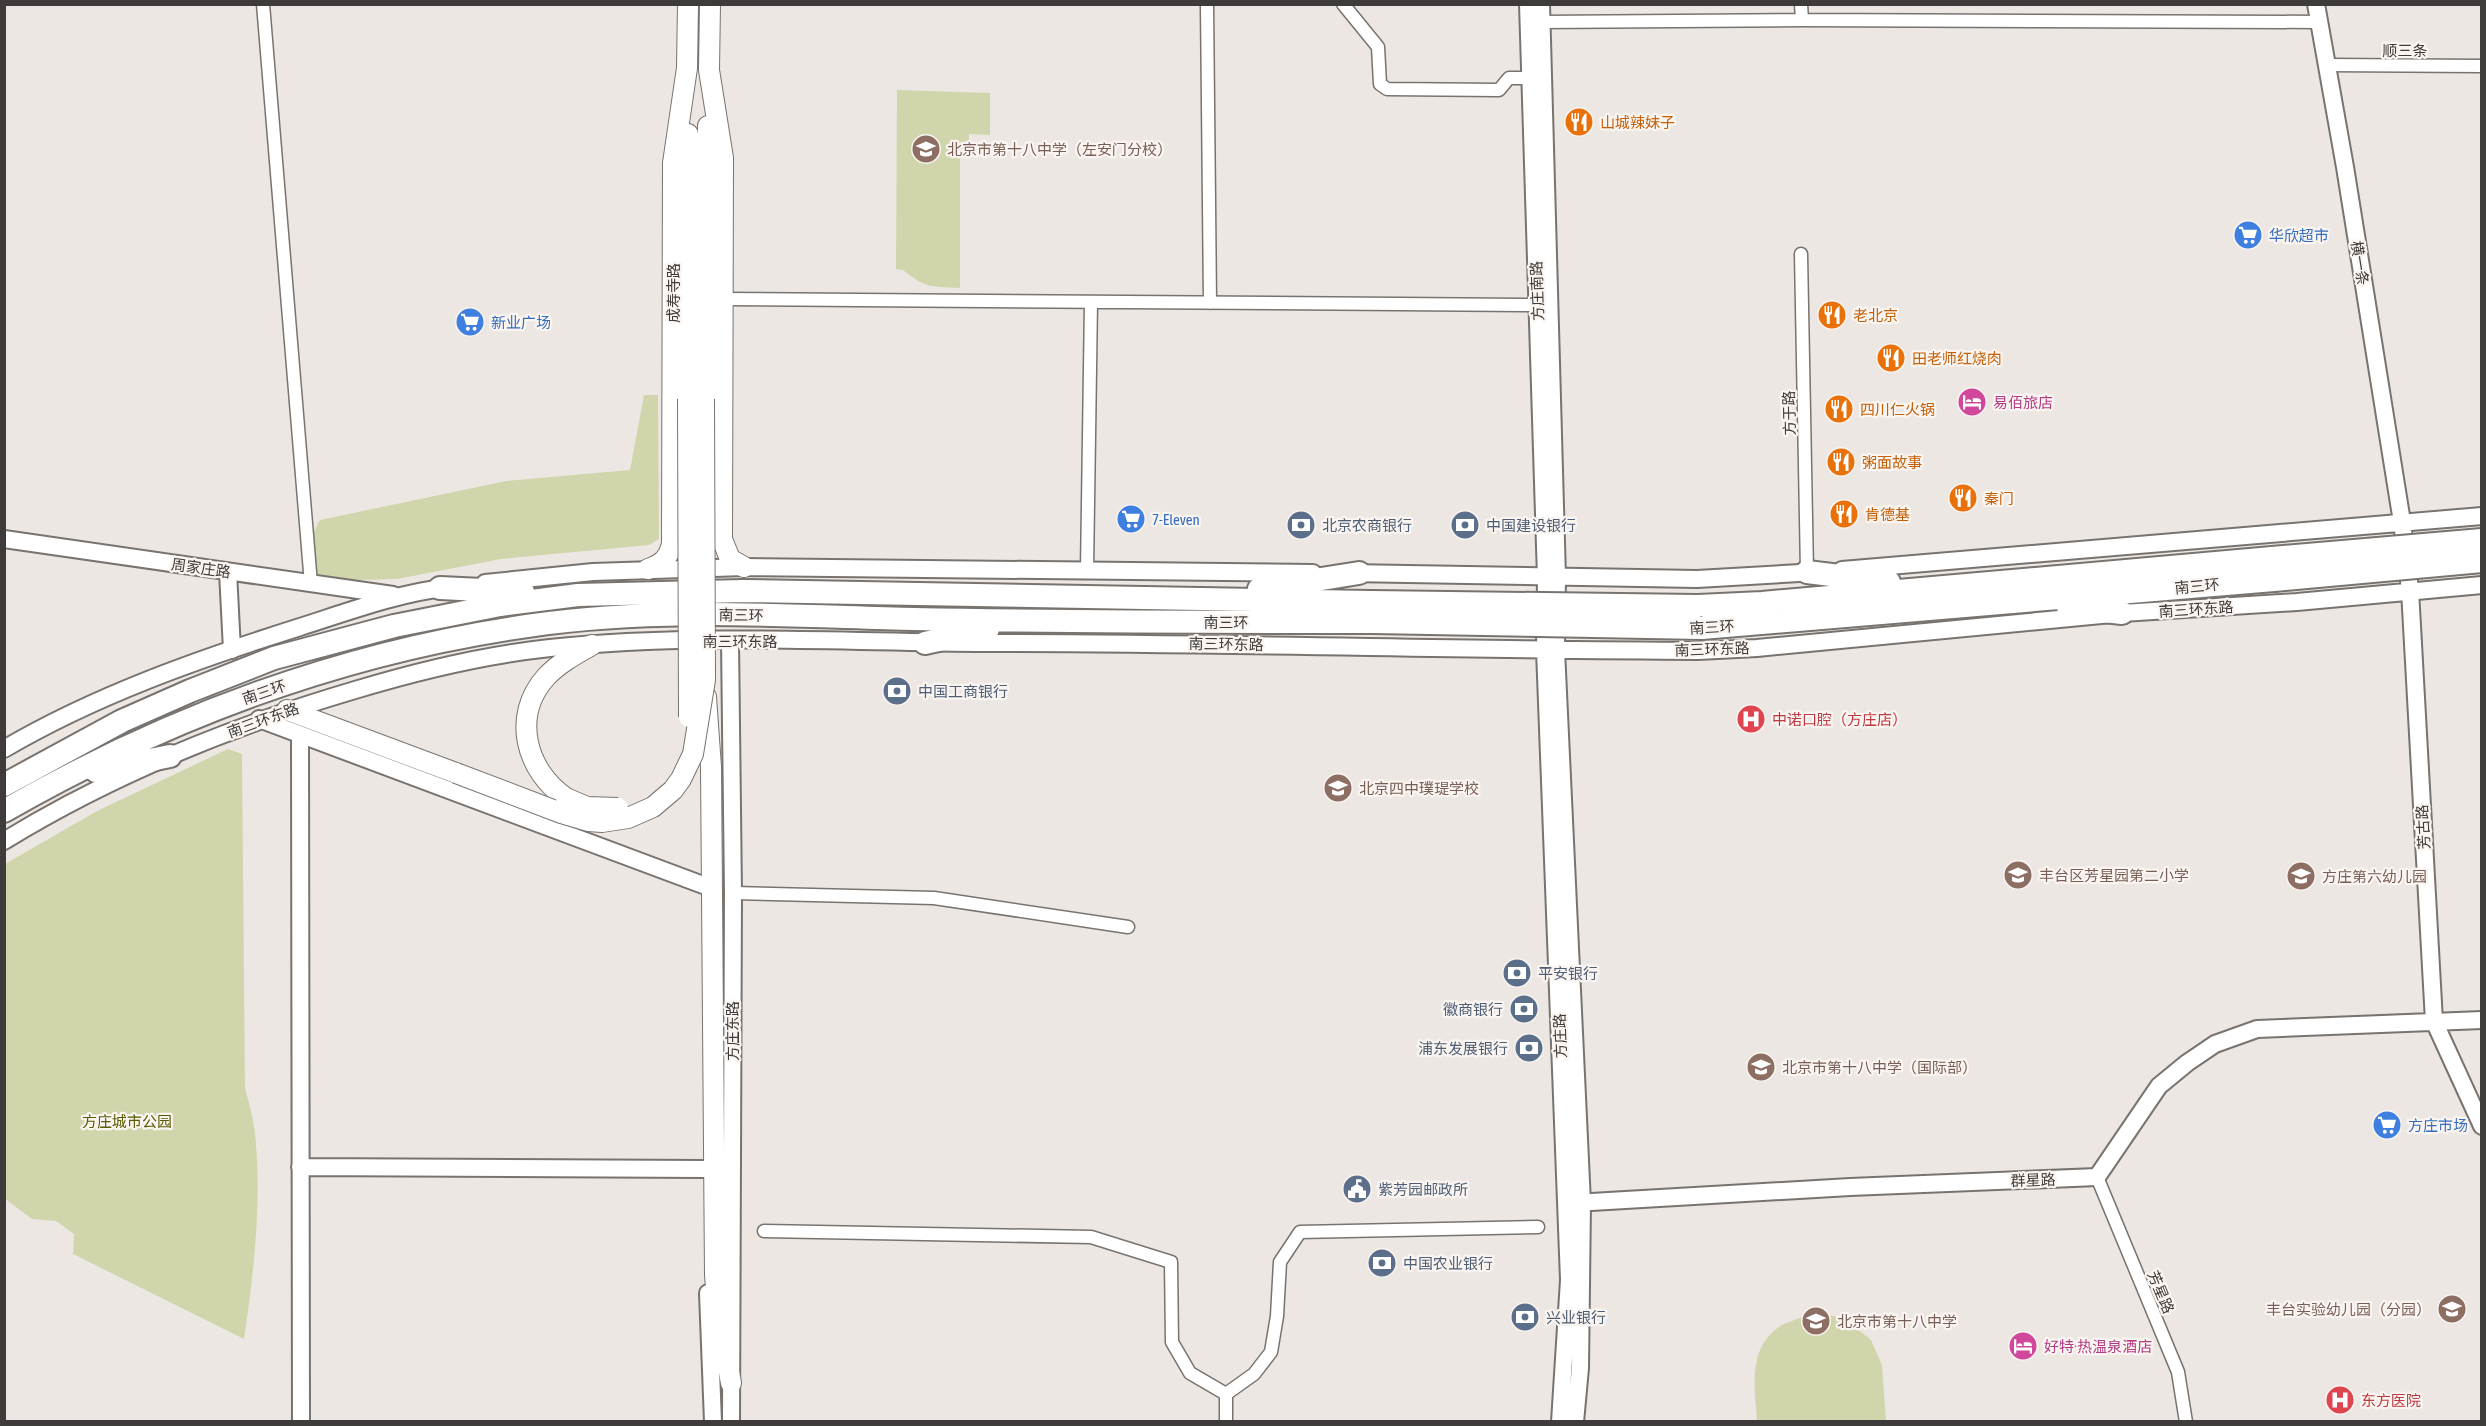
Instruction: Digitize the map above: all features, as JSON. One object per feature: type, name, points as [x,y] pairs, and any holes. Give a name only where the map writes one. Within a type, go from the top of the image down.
[{"type":"highway","name":"南三环","points":[[4,785],[122,721],[274,658],[394,626],[500,605],[578,595],[744,591],[1203,598],[1372,612],[1702,628],[2019,602],[2481,540]]},
{"type":"highway","name":"南三环","points":[[4,811],[62,778],[188,720],[257,694],[348,664],[470,635],[538,624],[669,614],[1027,621],[1698,606],[1762,603],[1932,587],[2273,569],[2481,561]]},
{"type":"highway","points":[[1807,572],[1932,587]]},
{"type":"highway","points":[[1203,598],[1359,573]]},
{"type":"highway","points":[[440,588],[578,595]]},
{"type":"highway","points":[[2019,602],[2122,613]]},
{"type":"highway","points":[[925,643],[1027,621]]},
{"type":"highway","points":[[62,778],[170,756]]},
{"type":"main road","name":"成寿寺路","points":[[648,569],[666,560],[672,544],[673,163],[687,68],[688,4]]},
{"type":"main road","points":[[592,645],[566,660],[545,678],[536,691],[527,715],[526,732],[532,760],[547,783],[566,798],[587,807],[623,807],[636,803],[657,790],[673,772],[683,748],[690,705],[696,399],[710,4]]},
{"type":"main road","points":[[687,68],[705,680],[711,767],[715,1275],[718,1311],[731,1383]]},
{"type":"main road","points":[[709,70],[723,158],[722,539],[730,559],[744,567]]},
{"type":"main road","points":[[673,432],[681,448],[698,454],[714,448],[722,432]]},
{"type":"main road","points":[[287,710],[561,813],[588,821],[615,821],[641,813],[664,799],[681,779],[688,767],[695,741],[705,680]]},
{"type":"street","points":[[263,4],[311,584]]},
{"type":"street","points":[[1207,4],[1210,303]]},
{"type":"street","points":[[1344,4],[1378,47],[1380,84],[1387,89],[1499,90],[1509,78],[1530,78]]},
{"type":"street","name":"方庄南路","points":[[1528,4],[1537,305],[1552,578]]},
{"type":"street","name":"方庄南路","points":[[1541,4],[1552,578]]},
{"type":"street","points":[[1801,4],[1802,20]]},
{"type":"street","name":"横一条","points":[[2316,4],[2328,65],[2402,522],[2410,590]]},
{"type":"street","points":[[1541,22],[1802,20],[2319,22]]},
{"type":"street","name":"顺三条","points":[[2328,65],[2481,66]]},
{"type":"street","name":"方于路","points":[[1801,254],[1807,572]]},
{"type":"street","points":[[723,299],[1537,305]]},
{"type":"street","points":[[1087,570],[1090,302]]},
{"type":"street","points":[[4,749],[130,687],[232,650],[397,596],[440,588],[546,575],[648,569],[744,567],[1697,579],[1807,572],[2481,516]]},
{"type":"street","points":[[2428,520],[2435,588]]},
{"type":"street","points":[[2376,524],[2383,593]]},
{"type":"street","points":[[2291,533],[2297,602]]},
{"type":"street","name":"周家庄路","points":[[4,539],[397,596]]},
{"type":"street","points":[[228,572],[232,650]]},
{"type":"street","name":"方庄路","points":[[1552,578],[1551,650],[1580,1368],[1575,1422]]},
{"type":"street","name":"南三环东路","points":[[4,841],[46,815],[170,756],[259,719],[413,673],[516,652],[592,645],[702,641],[1156,643],[1698,651],[1757,648],[2122,613],[2297,602],[2481,585]]},
{"type":"street","name":"芳古路","points":[[2410,590],[2434,1022],[2481,1126]]},
{"type":"street","points":[[702,641],[705,1169],[713,1422]]},
{"type":"street","name":"方庄东路","points":[[730,641],[733,893],[730,1422]]},
{"type":"street","points":[[259,719],[703,885]]},
{"type":"street","points":[[300,735],[301,1422]]},
{"type":"street","points":[[733,893],[934,898],[1128,927]]},
{"type":"street","points":[[2097,1177],[2159,1086],[2215,1044],[2257,1029],[2481,1020]]},
{"type":"street","points":[[300,1167],[705,1169]]},
{"type":"street","name":"群星路","points":[[1575,1203],[1850,1187],[2097,1177]]},
{"type":"street","name":"芳星路","points":[[2097,1177],[2178,1372],[2186,1422]]},
{"type":"street","name":"方庄路","points":[[1560,1422],[1575,1203]]},
{"type":"street","points":[[1226,1394],[1254,1374],[1271,1352],[1277,1316],[1280,1262],[1300,1232],[1538,1227]]},
{"type":"street","points":[[764,1230],[1091,1237],[1171,1262],[1173,1342],[1190,1373],[1226,1394]]},
{"type":"street","points":[[1226,1394],[1226,1422]]},
{"type":"green space","points":[[897,90],[990,93],[990,135],[969,134],[969,149],[960,150],[960,288],[924,284],[903,270],[896,269]]},
{"type":"green space","points":[[644,395],[658,395],[659,539],[649,545],[501,559],[397,579],[317,581],[312,535],[320,520],[506,481],[630,470]]},
{"type":"green space","name":"方庄城市公园","points":[[228,749],[242,754],[245,1088],[254,1127],[258,1184],[256,1236],[244,1339],[73,1254],[74,1234],[56,1221],[32,1219],[4,1198],[5,864],[97,811]]},
{"type":"green space","points":[[1804,1316],[1834,1316],[1855,1327],[1871,1340],[1882,1365],[1886,1421],[1757,1421],[1755,1370],[1762,1346],[1779,1327]]},
{"type":"place","name":"山城辣妹子","points":[[1579,122]]},
{"type":"place","name":"北京市第十八中学（左安门分校）","points":[[926,149]]},
{"type":"place","name":"华欣超市","points":[[2248,235]]},
{"type":"place","name":"老北京","points":[[1832,315]]},
{"type":"place","name":"新业广场","points":[[470,322]]},
{"type":"place","name":"田老师红烧肉","points":[[1891,358]]},
{"type":"place","name":"易佰旅店","points":[[1972,402]]},
{"type":"place","name":"四川仁火锅","points":[[1839,409]]},
{"type":"place","name":"粥面故事","points":[[1841,462]]},
{"type":"place","name":"秦门","points":[[1963,498]]},
{"type":"place","name":"肯德基","points":[[1844,514]]},
{"type":"place","name":"7-Eleven","points":[[1131,519]]},
{"type":"place","name":"北京农商银行","points":[[1301,525]]},
{"type":"place","name":"中国建设银行","points":[[1465,525]]},
{"type":"place","name":"中国工商银行","points":[[897,691]]},
{"type":"place","name":"中诺口腔（方庄店）","points":[[1751,719]]},
{"type":"place","name":"北京四中璞瑅学校","points":[[1338,788]]},
{"type":"place","name":"丰台区芳星园第二小学","points":[[2018,875]]},
{"type":"place","name":"方庄第六幼儿园","points":[[2301,876]]},
{"type":"place","name":"平安银行","points":[[1517,973]]},
{"type":"place","name":"徽商银行","points":[[1524,1009]]},
{"type":"place","name":"浦东发展银行","points":[[1529,1048]]},
{"type":"place","name":"北京市第十八中学（国际部）","points":[[1761,1067]]},
{"type":"place","name":"方庄市场","points":[[2387,1125]]},
{"type":"place","name":"紫芳园邮政所","points":[[1357,1189]]},
{"type":"place","name":"中国农业银行","points":[[1382,1263]]},
{"type":"place","name":"丰台实验幼儿园（分园）","points":[[2452,1309]]},
{"type":"place","name":"兴业银行","points":[[1525,1317]]},
{"type":"place","name":"北京市第十八中学","points":[[1816,1321]]},
{"type":"place","name":"好特·热温泉酒店","points":[[2023,1346]]},
{"type":"place","name":"东方医院","points":[[2340,1400]]}]
